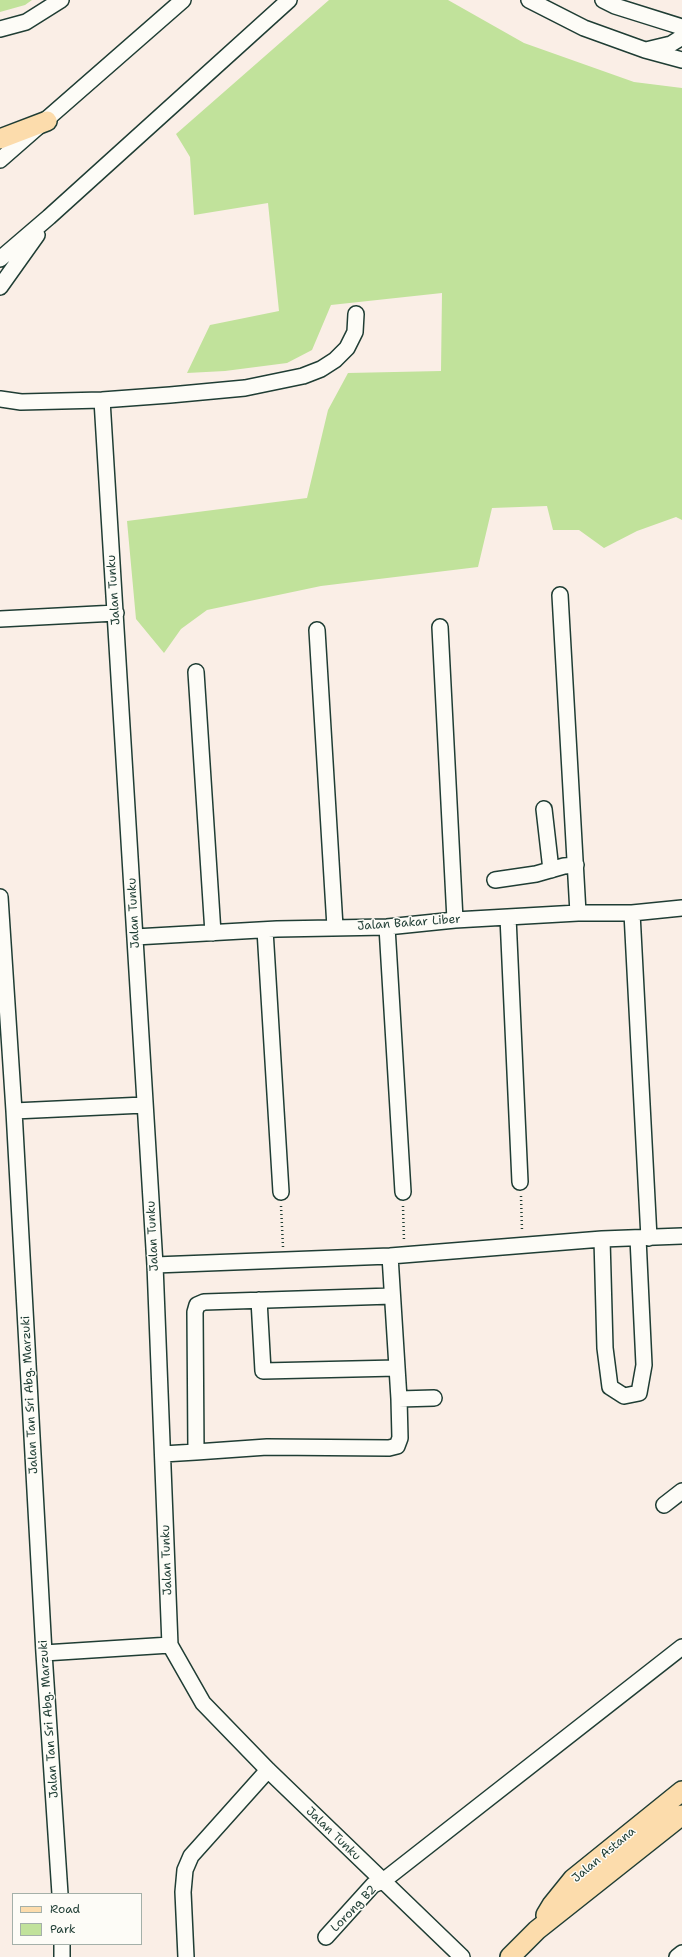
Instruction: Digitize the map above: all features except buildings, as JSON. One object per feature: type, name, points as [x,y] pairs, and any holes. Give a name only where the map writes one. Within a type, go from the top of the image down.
[{"type":"main road","points":[[0,139],[47,121]]},
{"type":"main road","name":"Jalan Astana","points":[[537,1930],[552,1905],[573,1879],[682,1791]]},
{"type":"main road","name":"Jalan Astana","points":[[510,1957],[537,1930],[682,1815]]},
{"type":"street","points":[[0,29],[26,22],[62,0]]},
{"type":"street","points":[[0,160],[47,121],[183,0]]},
{"type":"street","points":[[0,259],[48,218],[289,0]]},
{"type":"street","points":[[529,0],[584,28],[645,50],[682,60]]},
{"type":"street","points":[[603,0],[615,6],[682,27]]},
{"type":"street","points":[[645,50],[671,44],[682,37]]},
{"type":"street","points":[[0,287],[48,218]]},
{"type":"street","points":[[4,402],[102,400],[245,388],[303,376],[321,369],[335,360],[347,348],[355,332],[356,314]]},
{"type":"street","name":"Jalan Tunku","points":[[102,400],[155,1265],[170,1645],[203,1703],[268,1770],[462,1957]]},
{"type":"street","points":[[560,595],[578,913]]},
{"type":"street","points":[[0,619],[116,613]]},
{"type":"street","points":[[440,627],[456,920]]},
{"type":"street","points":[[317,630],[335,927]]},
{"type":"street","points":[[196,672],[213,933]]},
{"type":"street","points":[[544,809],[551,870]]},
{"type":"street","points":[[495,880],[551,870],[564,866],[576,865]]},
{"type":"street","name":"Jalan Tan Sri Abg. Marzuki","points":[[0,897],[14,1111],[44,1653],[60,1893]]},
{"type":"street","name":"Jalan Bakar Liber","points":[[135,937],[335,927],[387,927],[456,920],[578,913],[632,912],[682,908]]},
{"type":"street","points":[[602,1239],[605,1348],[610,1387],[624,1396],[639,1393],[644,1365],[644,1238],[632,912]]},
{"type":"street","points":[[508,917],[520,1182]]},
{"type":"street","points":[[387,927],[403,1192]]},
{"type":"street","points":[[265,930],[281,1192]]},
{"type":"street","points":[[14,1111],[144,1105]]},
{"type":"street","points":[[155,1265],[390,1256],[602,1239],[682,1236]]},
{"type":"street","points":[[163,1454],[267,1448],[389,1448],[397,1446],[400,1438],[399,1399],[390,1256]]},
{"type":"street","points":[[196,1452],[195,1312],[197,1305],[204,1302],[392,1296]]},
{"type":"street","points":[[259,1300],[263,1371],[397,1368]]},
{"type":"street","points":[[399,1399],[434,1398]]},
{"type":"street","points":[[664,1505],[682,1491]]},
{"type":"street","points":[[44,1653],[170,1645]]},
{"type":"street","name":"Lorong B2","points":[[326,1938],[373,1885],[382,1881],[682,1647]]},
{"type":"street","points":[[186,1957],[183,1892],[185,1870],[191,1856],[268,1770]]},
{"type":"street","points":[[62,1945],[62,1957]]},
{"type":"street","points":[[677,1957],[682,1953]]},
{"type":"path","points":[[520,1182],[523,1246]]},
{"type":"path","points":[[281,1192],[283,1260]]},
{"type":"path","points":[[403,1192],[405,1255]]},
{"type":"green space","points":[[0,0],[32,0],[25,5],[0,12]]},
{"type":"green space","points":[[329,0],[448,0],[524,43],[634,82],[682,88],[682,520],[676,517],[637,531],[604,548],[579,530],[553,530],[547,506],[492,508],[478,567],[321,586],[207,610],[181,629],[164,653],[136,619],[127,521],[307,498],[328,410],[348,373],[441,371],[442,293],[331,305],[312,350],[287,363],[225,371],[187,373],[210,325],[279,311],[268,203],[194,215],[190,157],[176,134]]}]
